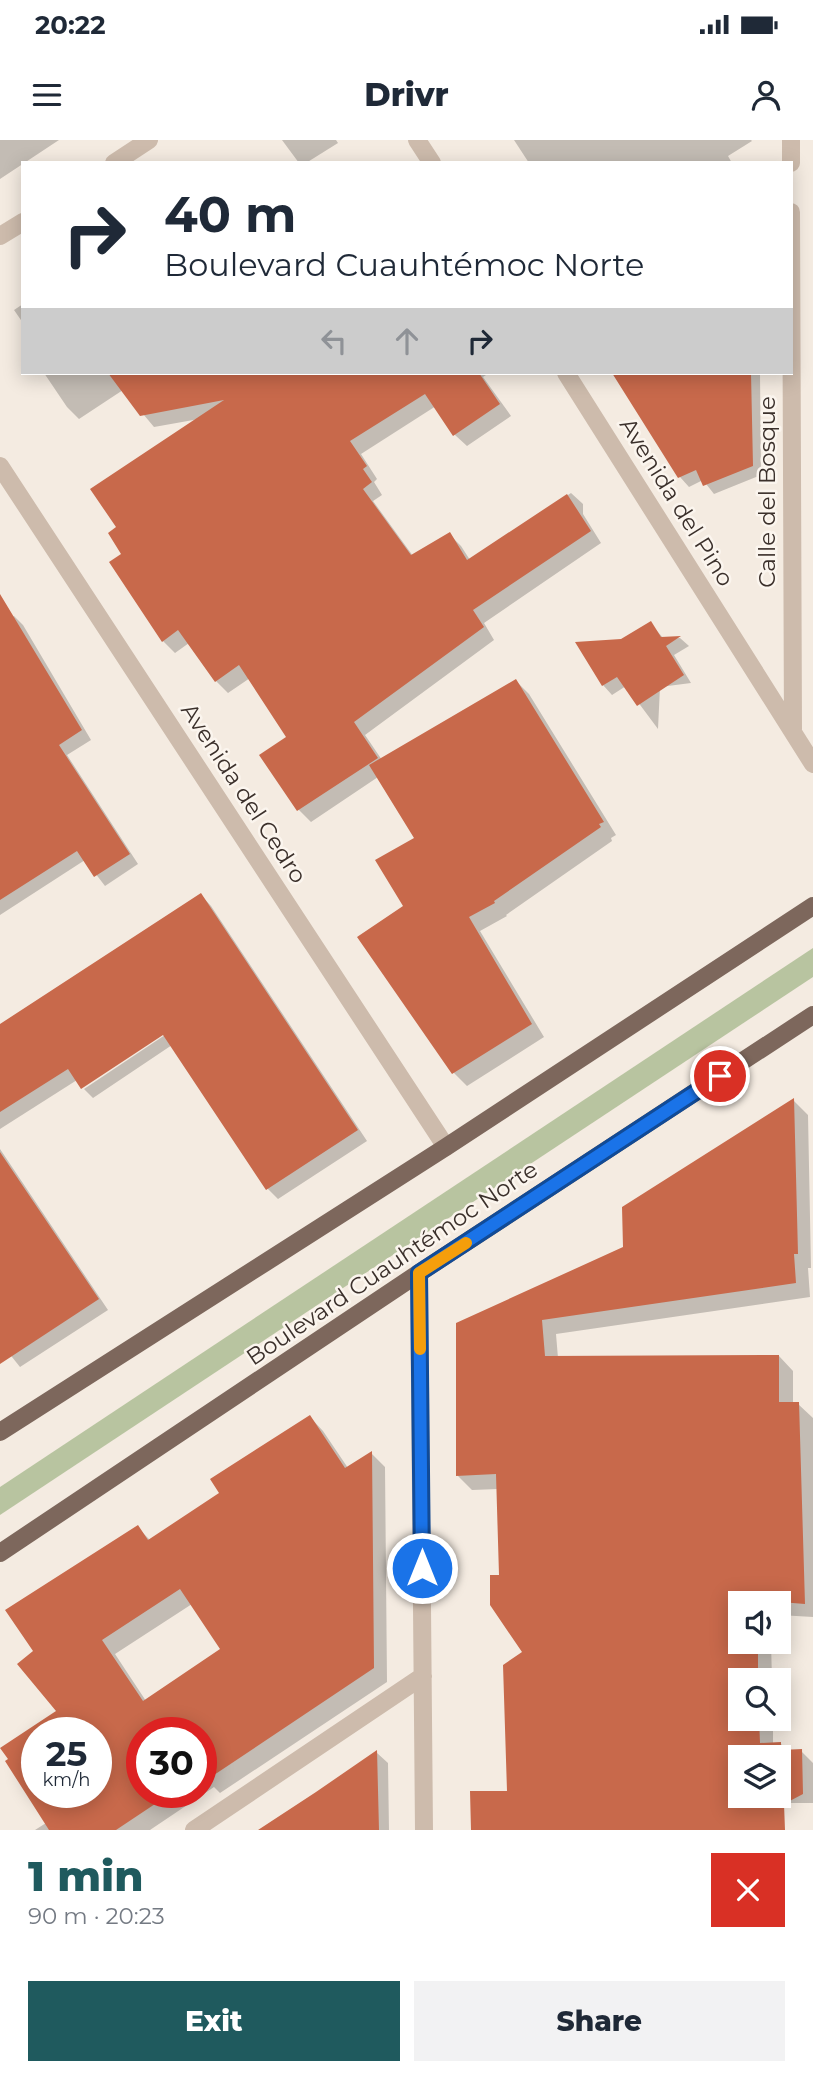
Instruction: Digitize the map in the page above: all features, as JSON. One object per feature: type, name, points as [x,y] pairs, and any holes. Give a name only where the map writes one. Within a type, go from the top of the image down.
[{"type":"main road","points":[[0,1431],[446,1147],[813,906]]},
{"type":"main road","name":"Boulevard Cuauhtémoc Norte","points":[[0,1553],[419,1273],[813,1015]]},
{"type":"street","points":[[117,161],[149,140]]},
{"type":"street","points":[[417,140],[431,161]]},
{"type":"street","points":[[791,140],[791,161]]},
{"type":"street","points":[[0,236],[21,223]]},
{"type":"street","name":"Avenida del Pino","points":[[567,375],[810,754]]},
{"type":"street","name":"Calle del Bosque","points":[[792,375],[793,729]]},
{"type":"street","name":"Avenida del Cedro","points":[[0,466],[446,1147]]},
{"type":"street","points":[[419,1273],[424,1830]]},
{"type":"street","points":[[194,1830],[423,1676]]},
{"type":"green space","points":[[813,948],[813,977],[0,1515],[0,1487]]},
{"type":"building","points":[[109,375],[480,375],[500,404],[453,436],[425,394],[350,441],[367,466],[363,469],[372,482],[363,489],[411,555],[450,532],[467,560],[567,494],[591,531],[473,610],[484,627],[354,722],[378,758],[297,811],[259,755],[286,737],[239,665],[215,682],[178,630],[162,642],[109,562],[121,554],[108,533],[116,527],[90,489],[224,400],[140,416]]},
{"type":"building","points":[[613,375],[751,375],[753,466],[703,486],[696,470],[678,478]]},
{"type":"building","points":[[0,594],[82,730],[59,745],[130,854],[94,877],[77,851],[0,900]]},
{"type":"building","points":[[651,621],[661,637],[681,636],[666,646],[684,675],[637,706],[617,677],[602,686],[575,642],[621,639]]},
{"type":"building","points":[[516,679],[604,822],[599,824],[601,827],[494,901],[495,903],[469,917],[532,1024],[452,1074],[357,937],[403,906],[375,860],[414,838],[369,765]]},
{"type":"building","points":[[201,893],[358,1130],[266,1190],[163,1035],[81,1089],[68,1069],[0,1112],[0,1024]]},
{"type":"building","points":[[794,1098],[798,1254],[794,1254],[796,1283],[542,1320],[545,1356],[779,1355],[779,1402],[799,1402],[805,1604],[791,1603],[791,1591],[728,1591],[728,1654],[758,1654],[758,1668],[728,1668],[728,1731],[760,1731],[760,1743],[781,1742],[781,1745],[728,1745],[728,1808],[784,1808],[785,1830],[471,1830],[470,1791],[507,1791],[503,1665],[522,1652],[490,1605],[490,1575],[499,1575],[496,1474],[456,1476],[456,1323],[623,1247],[622,1207]]},
{"type":"building","points":[[0,1152],[99,1299],[0,1364]]},
{"type":"building","points":[[310,1415],[345,1468],[372,1451],[374,1668],[217,1773],[217,1717],[126,1717],[126,1808],[149,1808],[116,1830],[49,1830],[35,1808],[112,1808],[112,1717],[47,1717],[56,1711],[17,1664],[33,1651],[5,1610],[138,1525],[148,1540],[219,1493],[210,1479]],"holes":[[[180,1589],[220,1649],[143,1701],[102,1640]]]},
{"type":"building","points":[[21,1734],[21,1786],[5,1761],[8,1759],[0,1748]]},
{"type":"building","points":[[802,1749],[803,1794],[791,1800],[791,1750]]},
{"type":"building","points":[[377,1750],[379,1830],[258,1830],[316,1792]]},
{"type":"slow traffic","points":[[420,1349],[419,1273],[466,1243]]},
{"type":"route","points":[[422,1568],[419,1273],[720,1076]]}]
